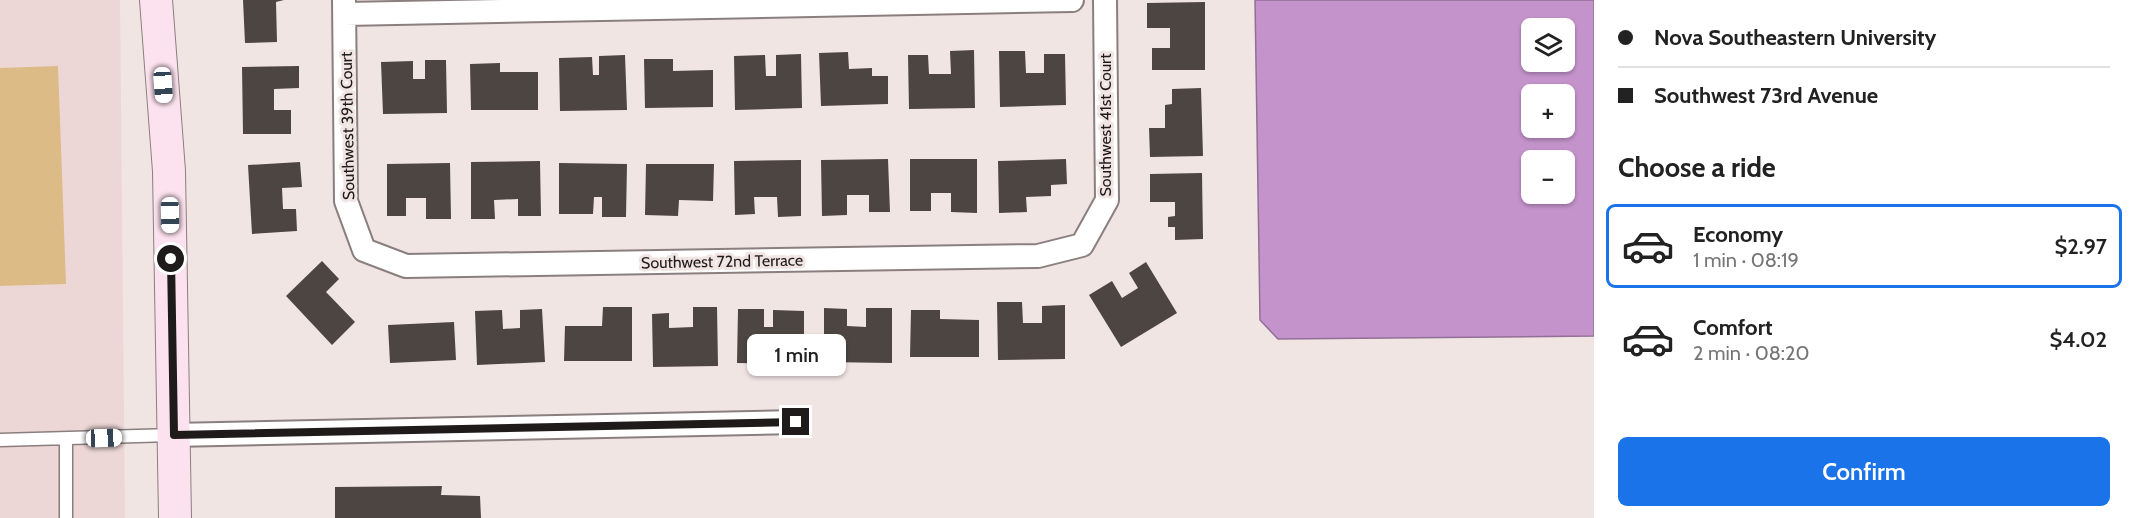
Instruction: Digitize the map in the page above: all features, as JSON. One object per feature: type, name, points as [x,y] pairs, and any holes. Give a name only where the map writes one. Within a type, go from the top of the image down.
[{"type":"street","points":[[156,0],[169,171],[175,518]]},
{"type":"street","points":[[344,7],[1072,0]]},
{"type":"street","name":"Southwest 41st Court","points":[[1082,245],[1107,200],[1105,0]]},
{"type":"street","name":"Southwest 39th Court","points":[[344,7],[346,201],[364,250]]},
{"type":"street","name":"Southwest 72nd Terrace","points":[[364,250],[406,266],[1038,256],[1082,245]]},
{"type":"street","points":[[174,435],[796,422]]},
{"type":"lane","points":[[0,440],[174,435]]},
{"type":"lane","points":[[66,439],[66,518]]},
{"type":"shaded area","points":[[0,0],[120,0],[125,518],[0,518]]},
{"type":"shaded area","points":[[1255,0],[1594,0],[1594,336],[1278,339],[1260,320]]},
{"type":"shaded area","points":[[58,66],[66,284],[0,286],[0,68]]},
{"type":"building","points":[[243,0],[284,0],[276,2],[277,42],[245,43]]},
{"type":"building","points":[[1205,2],[1205,70],[1152,70],[1152,48],[1170,48],[1170,28],[1147,28],[1147,3]]},
{"type":"building","points":[[974,50],[975,108],[909,109],[908,55],[928,55],[929,74],[951,74],[950,51]]},
{"type":"building","points":[[999,51],[1025,51],[1026,73],[1044,73],[1044,54],[1065,54],[1066,105],[1000,107]]},
{"type":"building","points":[[848,52],[849,69],[872,68],[872,76],[888,76],[888,104],[821,106],[819,53]]},
{"type":"building","points":[[801,54],[802,108],[735,110],[734,56],[765,55],[766,76],[776,76],[776,55]]},
{"type":"building","points":[[625,55],[627,110],[560,111],[559,58],[592,57],[593,75],[599,75],[599,56]]},
{"type":"building","points":[[644,59],[673,59],[673,71],[713,70],[713,107],[645,108]]},
{"type":"building","points":[[425,60],[446,60],[447,113],[383,114],[381,62],[413,61],[413,79],[425,79]]},
{"type":"building","points":[[500,63],[500,72],[538,72],[538,110],[471,110],[470,64]]},
{"type":"building","points":[[299,66],[299,88],[274,89],[274,110],[291,110],[291,134],[243,134],[242,67]]},
{"type":"building","points":[[1201,88],[1203,156],[1150,157],[1149,128],[1165,128],[1165,105],[1172,104],[1172,89]]},
{"type":"building","points":[[888,159],[890,212],[869,212],[869,195],[847,195],[847,215],[822,216],[821,160]]},
{"type":"building","points":[[910,159],[977,159],[977,213],[951,212],[951,193],[931,193],[931,211],[910,211]]},
{"type":"building","points":[[1066,159],[1067,184],[1051,185],[1051,196],[1026,197],[1027,212],[999,213],[998,161]]},
{"type":"building","points":[[801,160],[801,216],[778,217],[777,197],[754,197],[755,214],[735,215],[734,161]]},
{"type":"building","points":[[540,161],[541,216],[518,216],[518,199],[494,200],[495,219],[471,219],[471,162]]},
{"type":"building","points":[[300,162],[302,187],[282,188],[283,209],[296,209],[297,231],[252,234],[248,165]]},
{"type":"building","points":[[450,163],[451,219],[426,219],[426,198],[406,198],[406,216],[387,216],[387,164]]},
{"type":"building","points":[[559,163],[627,164],[626,217],[602,217],[602,197],[594,197],[593,214],[559,214]]},
{"type":"building","points":[[646,164],[714,164],[713,201],[679,200],[678,216],[645,215]]},
{"type":"building","points":[[1202,173],[1203,239],[1175,240],[1175,227],[1168,227],[1168,217],[1175,216],[1175,202],[1150,202],[1150,174]]},
{"type":"building","points":[[322,261],[339,279],[326,292],[355,322],[332,345],[286,296]]},
{"type":"building","points":[[1146,262],[1177,313],[1121,347],[1089,295],[1112,281],[1122,298],[1138,288],[1129,273]]},
{"type":"building","points":[[997,302],[1022,302],[1023,323],[1042,323],[1042,306],[1065,305],[1065,359],[998,360]]},
{"type":"building","points":[[603,307],[632,307],[632,361],[564,361],[565,326],[602,326]]},
{"type":"building","points":[[693,307],[717,307],[718,366],[653,367],[652,314],[669,313],[669,328],[693,327]]},
{"type":"building","points":[[824,308],[847,309],[847,326],[866,327],[866,308],[892,308],[892,363],[824,362]]},
{"type":"building","points":[[542,309],[545,362],[477,365],[475,311],[502,310],[503,329],[520,328],[520,310]]},
{"type":"building","points":[[738,309],[764,309],[764,327],[773,327],[773,310],[804,311],[804,364],[737,363]]},
{"type":"building","points":[[911,310],[940,310],[940,319],[979,320],[979,357],[910,357]]},
{"type":"building","points":[[454,322],[456,360],[390,363],[388,325]]},
{"type":"building","points":[[442,486],[441,495],[480,496],[481,518],[335,518],[335,487]]},
{"type":"route","points":[[171,259],[174,435],[796,422]]}]
